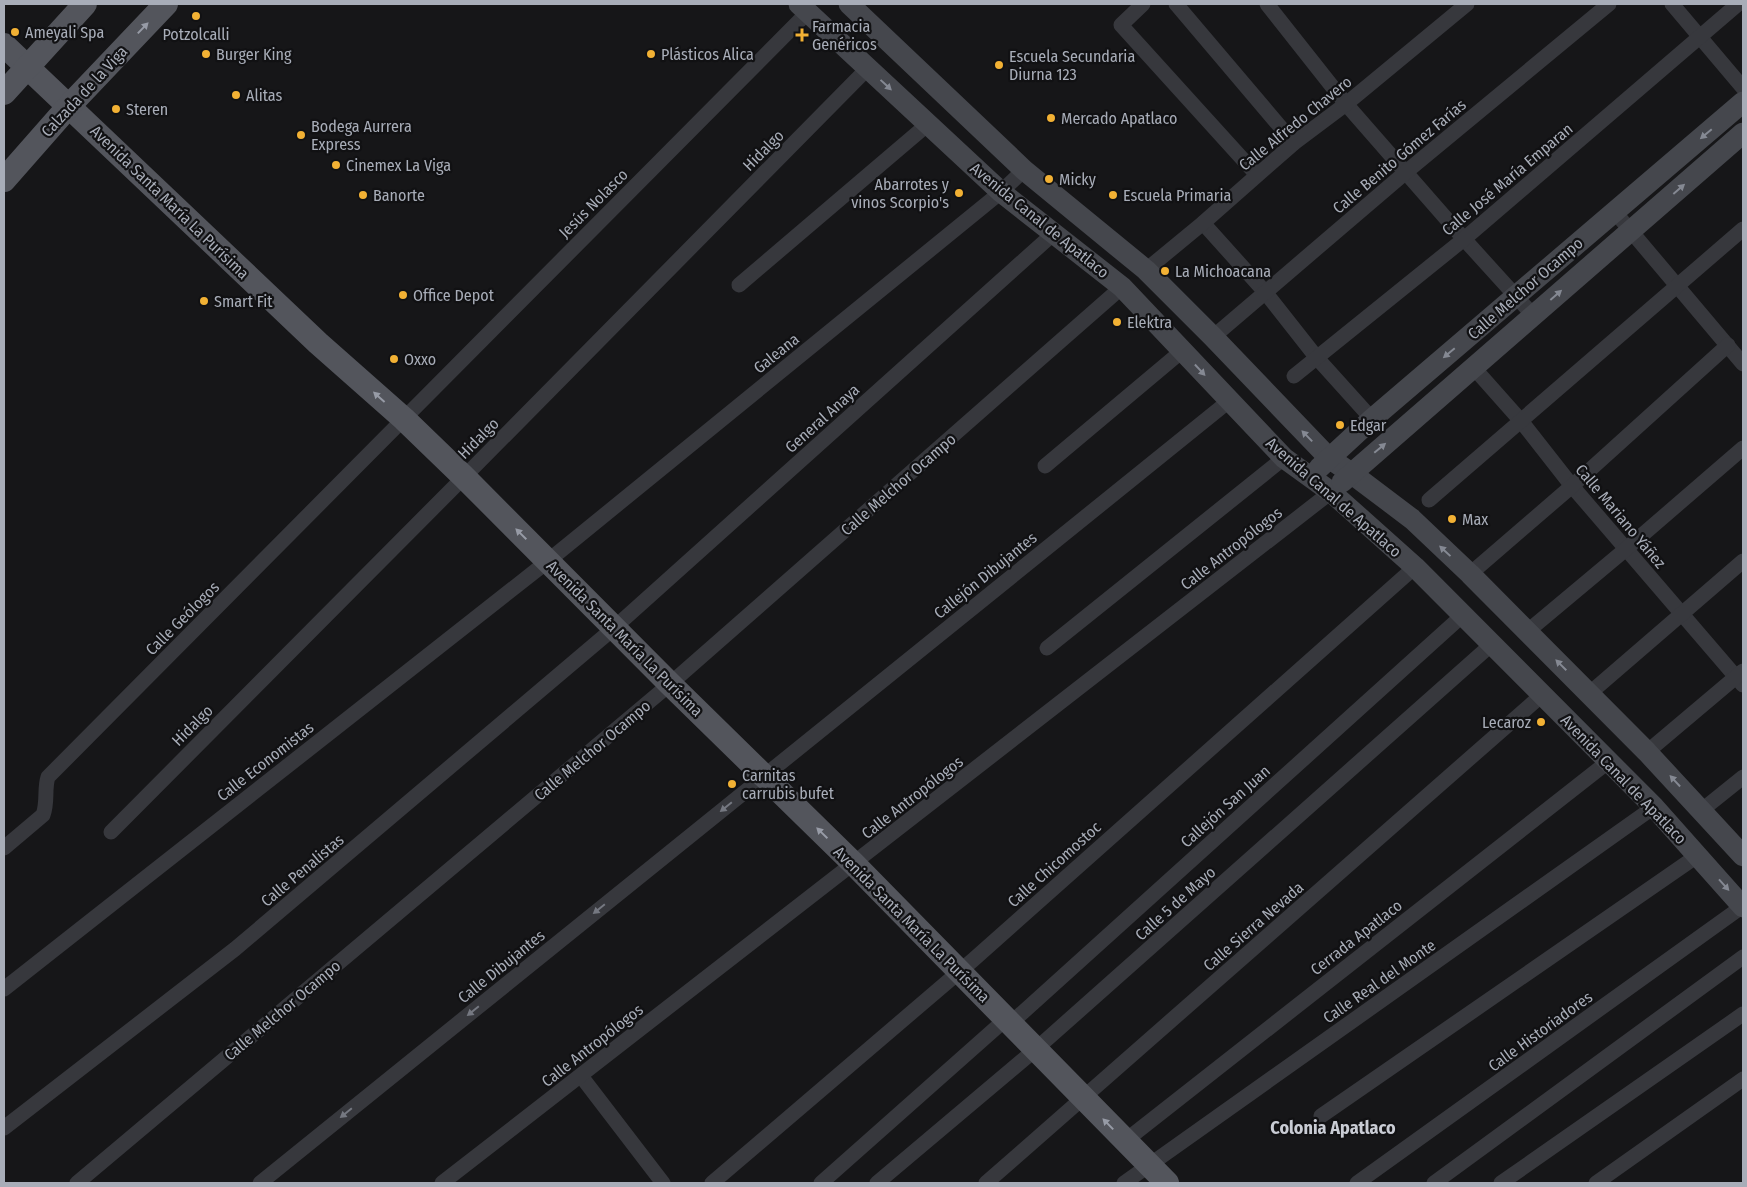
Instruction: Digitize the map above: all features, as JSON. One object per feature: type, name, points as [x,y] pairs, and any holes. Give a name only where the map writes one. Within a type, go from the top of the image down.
[{"type":"main road","points":[[4,93],[85,4]]},
{"type":"main road","name":"Calzada de la Viga","points":[[4,180],[69,106],[166,4]]},
{"type":"main road","name":"Avenida Santa María La Purísima","points":[[4,45],[318,342],[404,419],[464,477],[670,684],[854,864],[1167,1183]]},
{"type":"street","name":"Avenida Canal de Apatlaco","points":[[849,4],[1024,170],[1146,270],[1329,458],[1412,519],[1470,574],[1648,752],[1743,856]]},
{"type":"street","points":[[1143,4],[1121,25],[1257,175]]},
{"type":"street","points":[[1176,4],[1294,143]]},
{"type":"street","name":"Calle Alfredo Chavero","points":[[1146,270],[1294,143],[1346,104],[1467,4]]},
{"type":"street","name":"Calle Benito Gómez Farías","points":[[1213,337],[1406,172],[1609,4]]},
{"type":"street","points":[[1672,4],[1743,88]]},
{"type":"street","name":"Calle José María Emparan","points":[[1294,376],[1464,239],[1738,4]]},
{"type":"street","points":[[1273,6],[1346,104],[1533,315]]},
{"type":"street","name":"Avenida Canal de Apatlaco","points":[[804,8],[1001,192],[1122,287],[1284,458],[1331,492],[1415,568],[1543,694],[1654,807],[1743,906]]},
{"type":"street","name":"Jesús Nolasco","points":[[404,419],[804,8]]},
{"type":"street","name":"Hidalgo","points":[[111,832],[868,68]]},
{"type":"street","name":"Calle Melchor Ocampo","points":[[1310,476],[1372,419],[1743,102]]},
{"type":"street","points":[[739,285],[928,124]]},
{"type":"street","name":"Calle Melchor Ocampo","points":[[1331,492],[1743,133]]},
{"type":"street","name":"Galeana","points":[[548,561],[1001,192],[1024,170]]},
{"type":"street","points":[[1614,212],[1742,360]]},
{"type":"street","points":[[1203,223],[1265,292],[1317,358],[1372,419]]},
{"type":"street","points":[[1429,500],[1743,228]]},
{"type":"street","name":"General Anaya","points":[[614,628],[1053,234]]},
{"type":"street","name":"Calle Melchor Ocampo","points":[[77,1183],[670,684],[1122,287]]},
{"type":"street","points":[[1470,574],[1572,486],[1728,345]]},
{"type":"street","points":[[1045,466],[1182,351]]},
{"type":"street","name":"Calle Mariano Yáñez","points":[[1474,368],[1521,421],[1572,486],[1681,614],[1741,678]]},
{"type":"street","name":"Callejón Dibujantes","points":[[764,776],[1229,401]]},
{"type":"street","name":"Calle Geólogos","points":[[4,848],[43,814],[46,807],[46,782],[48,777],[404,419]]},
{"type":"street","points":[[1528,632],[1743,448]]},
{"type":"street","points":[[1047,648],[1284,458]]},
{"type":"street","name":"Calle Antropólogos","points":[[442,1183],[1331,492]]},
{"type":"street","name":"Calle Economistas","points":[[4,990],[548,561]]},
{"type":"street","points":[[1590,693],[1743,561]]},
{"type":"street","name":"Calle Chicomostoc","points":[[712,1183],[959,972],[1415,568]]},
{"type":"street","name":"Callejón San Juan","points":[[821,1183],[1008,1021],[1463,615]]},
{"type":"street","name":"Calle Penalistas","points":[[4,1128],[235,950],[614,628]]},
{"type":"street","name":"Calle 5 de Mayo","points":[[877,1183],[1036,1049],[1492,644]]},
{"type":"street","points":[[1648,752],[1741,678]]},
{"type":"street","name":"Calle Sierra Nevada","points":[[986,1183],[1084,1099],[1543,694]]},
{"type":"street","name":"Cerrada Apatlaco","points":[[1126,1141],[1609,761]]},
{"type":"street","name":"Calle Dibujantes","points":[[260,1183],[764,776]]},
{"type":"street","points":[[1702,810],[1743,777]]},
{"type":"street","name":"Calle Real del Monte","points":[[1124,1183],[1654,807]]},
{"type":"street","points":[[1321,1116],[1697,856]]},
{"type":"street","name":"Calle Historiadores","points":[[1357,1183],[1743,906]]},
{"type":"street","points":[[1434,1183],[1743,957]]},
{"type":"street","points":[[1501,1183],[1743,1014]]},
{"type":"street","points":[[582,1076],[663,1183]]},
{"type":"street","points":[[1596,1183],[1743,1079]]},
{"type":"place","name":"Potzolcalli","points":[[196,16]]},
{"type":"place","name":"Ameyali Spa","points":[[15,32]]},
{"type":"place","name":"Farmacia Genéricos","points":[[802,35]]},
{"type":"place","name":"Burger King","points":[[206,54]]},
{"type":"place","name":"Plásticos Alica","points":[[651,54]]},
{"type":"place","name":"Escuela Secundaria Diurna 123","points":[[999,65]]},
{"type":"place","name":"Alitas","points":[[236,95]]},
{"type":"place","name":"Steren","points":[[116,109]]},
{"type":"place","name":"Mercado Apatlaco","points":[[1051,118]]},
{"type":"place","name":"Bodega Aurrera Express","points":[[301,135]]},
{"type":"place","name":"Cinemex La Viga","points":[[336,165]]},
{"type":"place","name":"Micky","points":[[1049,179]]},
{"type":"place","name":"Abarrotes y vinos Scorpio's","points":[[959,193]]},
{"type":"place","name":"Banorte","points":[[363,195]]},
{"type":"place","name":"Escuela Primaria","points":[[1113,195]]},
{"type":"place","name":"La Michoacana","points":[[1165,271]]},
{"type":"place","name":"Office Depot","points":[[403,295]]},
{"type":"place","name":"Smart Fit","points":[[204,301]]},
{"type":"place","name":"Elektra","points":[[1117,322]]},
{"type":"place","name":"Oxxo","points":[[394,359]]},
{"type":"place","name":"Edgar","points":[[1340,425]]},
{"type":"place","name":"Max","points":[[1452,519]]},
{"type":"place","name":"Lecaroz","points":[[1541,722]]},
{"type":"place","name":"Carnitas carrubis bufet","points":[[732,784]]},
{"type":"district","name":"Colonia Apatlaco","points":[[1333,1128]]}]
